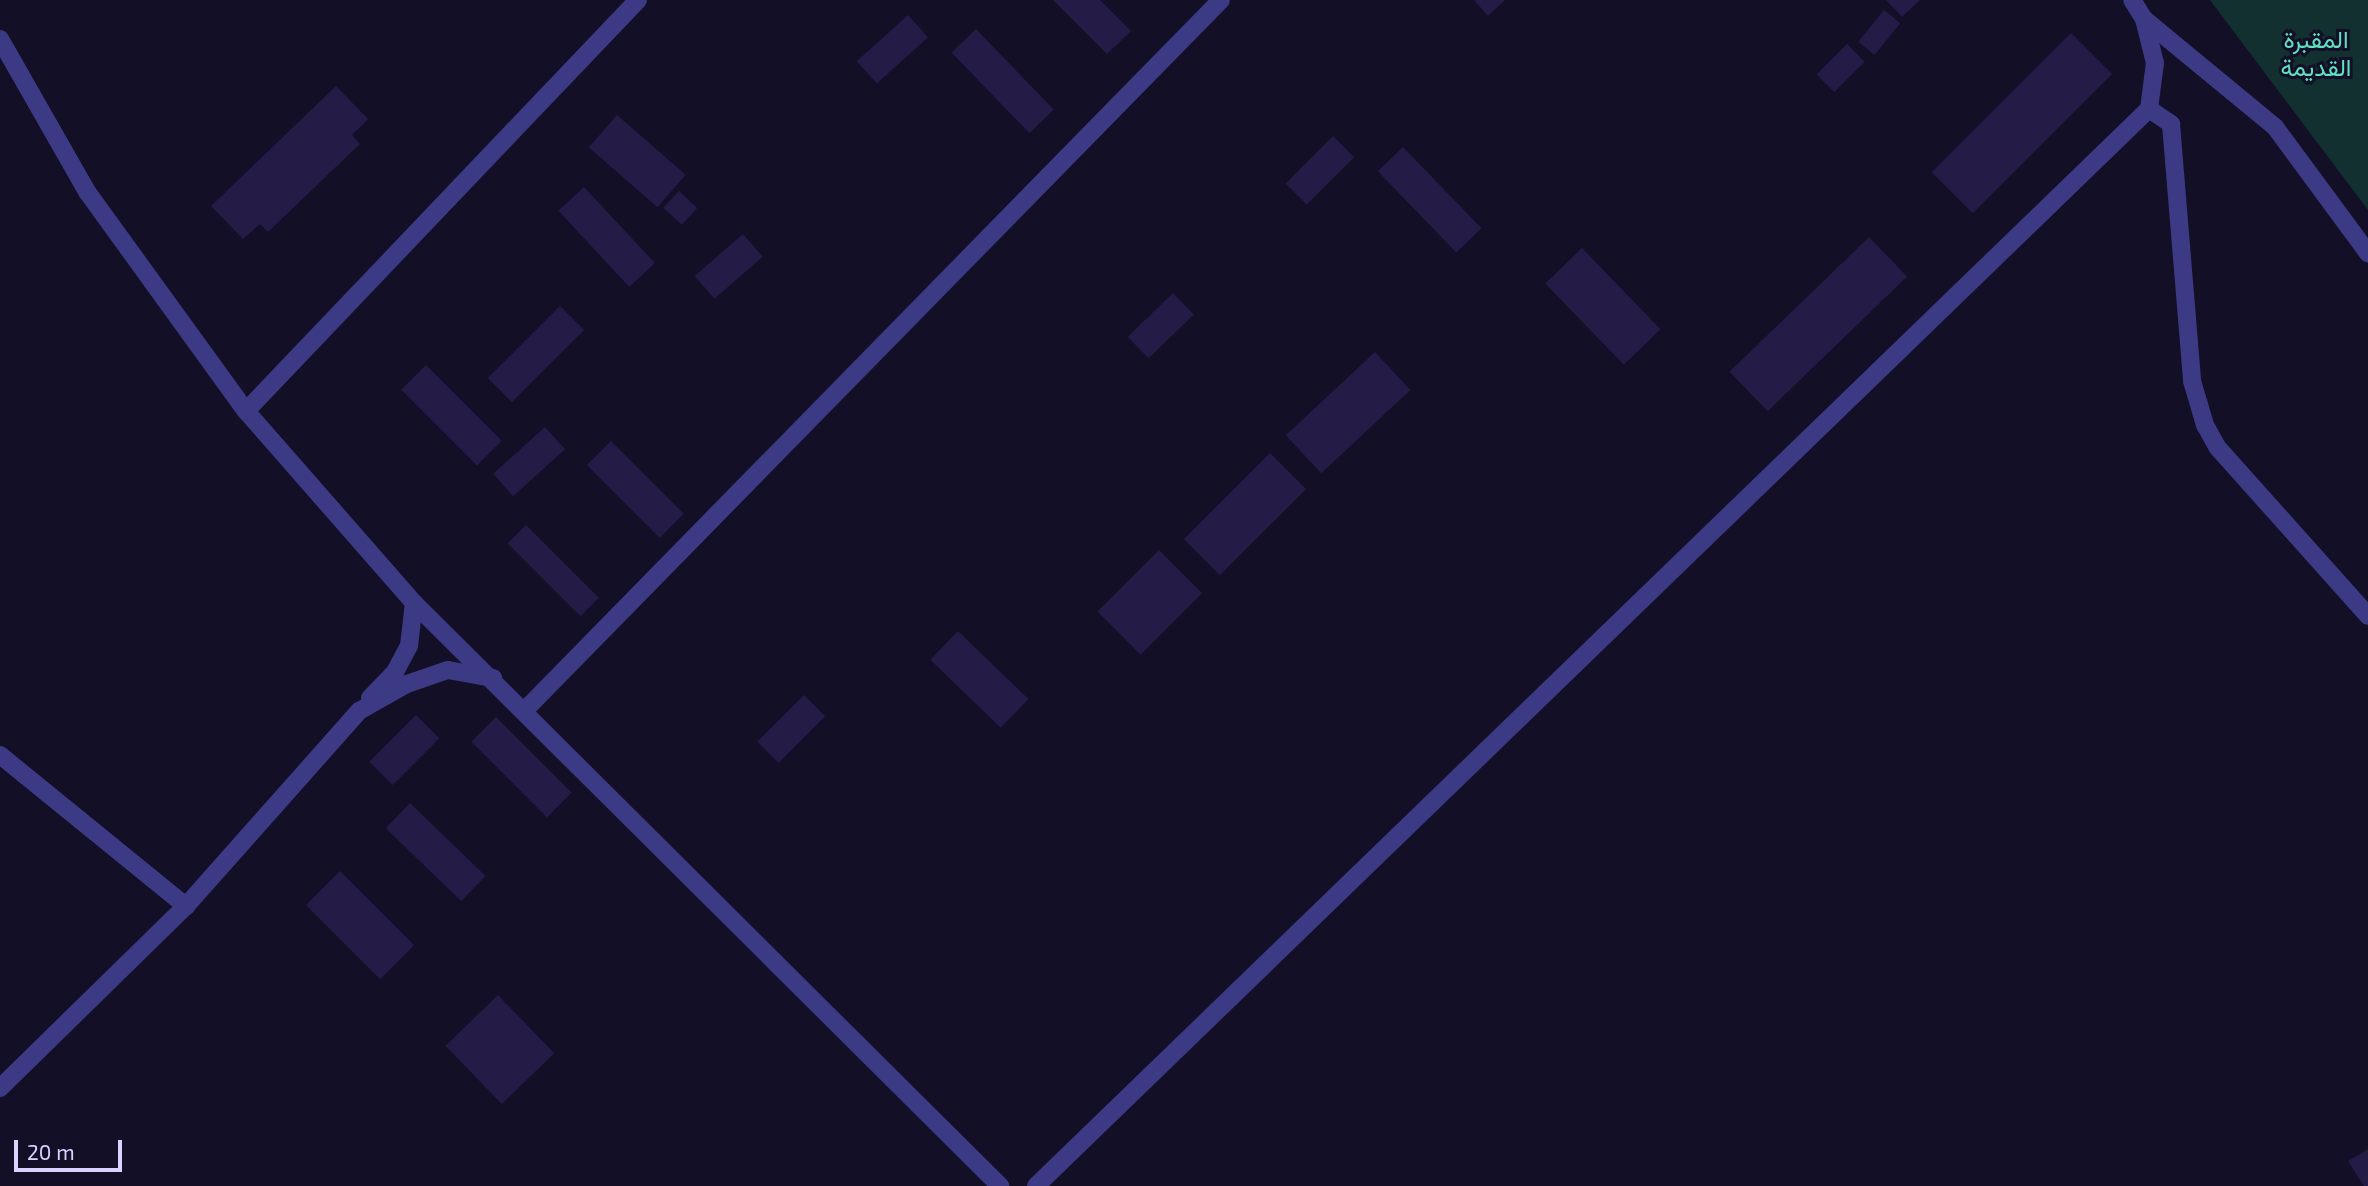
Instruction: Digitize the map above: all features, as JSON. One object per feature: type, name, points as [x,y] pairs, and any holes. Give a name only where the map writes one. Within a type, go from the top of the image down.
[{"type":"street","points":[[246,411],[638,0]]},
{"type":"street","points":[[525,710],[1222,0]]},
{"type":"street","points":[[2132,0],[2144,19],[2275,127],[2368,253]]},
{"type":"street","points":[[1036,1186],[2149,109],[2155,63],[2144,19]]},
{"type":"street","points":[[0,39],[88,193],[246,411],[414,603],[493,678],[1000,1186]]},
{"type":"street","points":[[2149,109],[2171,124],[2192,381],[2205,425],[2218,448],[2368,616]]},
{"type":"street","points":[[0,1088],[186,906],[395,671],[409,646],[414,603]]},
{"type":"street","points":[[359,711],[407,684],[447,670],[493,678]]},
{"type":"street","points":[[0,755],[186,906]]},
{"type":"green space","name":"المقبرة القديمة","points":[[2210,0],[2368,0],[2368,210]]},
{"type":"building","points":[[1053,0],[1100,0],[1131,31],[1107,54]]},
{"type":"building","points":[[1474,0],[1505,0],[1488,16]]},
{"type":"building","points":[[1886,0],[1920,0],[1902,17]]},
{"type":"building","points":[[1884,10],[1900,23],[1875,55],[1858,42]]},
{"type":"building","points":[[908,15],[928,37],[877,83],[857,61]]},
{"type":"building","points":[[976,29],[1054,110],[1029,133],[952,53]]},
{"type":"building","points":[[2071,33],[2112,74],[1973,213],[1932,172]]},
{"type":"building","points":[[1847,44],[1865,62],[1834,92],[1817,74]]},
{"type":"building","points":[[336,86],[368,119],[352,135],[360,144],[268,232],[260,224],[243,239],[211,206]]},
{"type":"building","points":[[617,115],[686,175],[657,207],[589,147]]},
{"type":"building","points":[[1333,136],[1354,157],[1307,205],[1286,183]]},
{"type":"building","points":[[1403,147],[1481,228],[1456,253],[1378,171]]},
{"type":"building","points":[[584,187],[655,263],[629,287],[558,211]]},
{"type":"building","points":[[679,191],[697,208],[682,225],[663,208]]},
{"type":"building","points":[[743,234],[763,257],[714,299],[695,276]]},
{"type":"building","points":[[1869,237],[1907,277],[1768,411],[1729,372]]},
{"type":"building","points":[[1582,248],[1660,329],[1624,365],[1545,283]]},
{"type":"building","points":[[1173,293],[1194,315],[1149,358],[1128,337]]},
{"type":"building","points":[[560,306],[584,330],[512,402],[488,378]]},
{"type":"building","points":[[1375,352],[1410,390],[1321,473],[1286,435]]},
{"type":"building","points":[[426,365],[502,441],[477,465],[401,390]]},
{"type":"building","points":[[545,427],[565,449],[513,496],[493,474]]},
{"type":"building","points":[[611,441],[684,514],[660,538],[587,465]]},
{"type":"building","points":[[1270,453],[1306,489],[1220,575],[1184,539]]},
{"type":"building","points":[[526,525],[599,598],[580,616],[508,543]]},
{"type":"building","points":[[1159,550],[1202,593],[1141,655],[1097,612]]},
{"type":"building","points":[[958,631],[1028,699],[1001,728],[930,660]]},
{"type":"building","points":[[804,695],[825,716],[779,763],[757,742]]},
{"type":"building","points":[[416,715],[439,738],[393,785],[369,762]]},
{"type":"building","points":[[496,717],[572,793],[547,817],[471,742]]},
{"type":"building","points":[[410,803],[486,876],[461,901],[386,828]]},
{"type":"building","points":[[340,871],[414,945],[380,979],[306,905]]},
{"type":"building","points":[[498,995],[554,1053],[502,1104],[445,1046]]},
{"type":"building","points":[[2368,1149],[2368,1186],[2364,1186],[2348,1161]]}]
